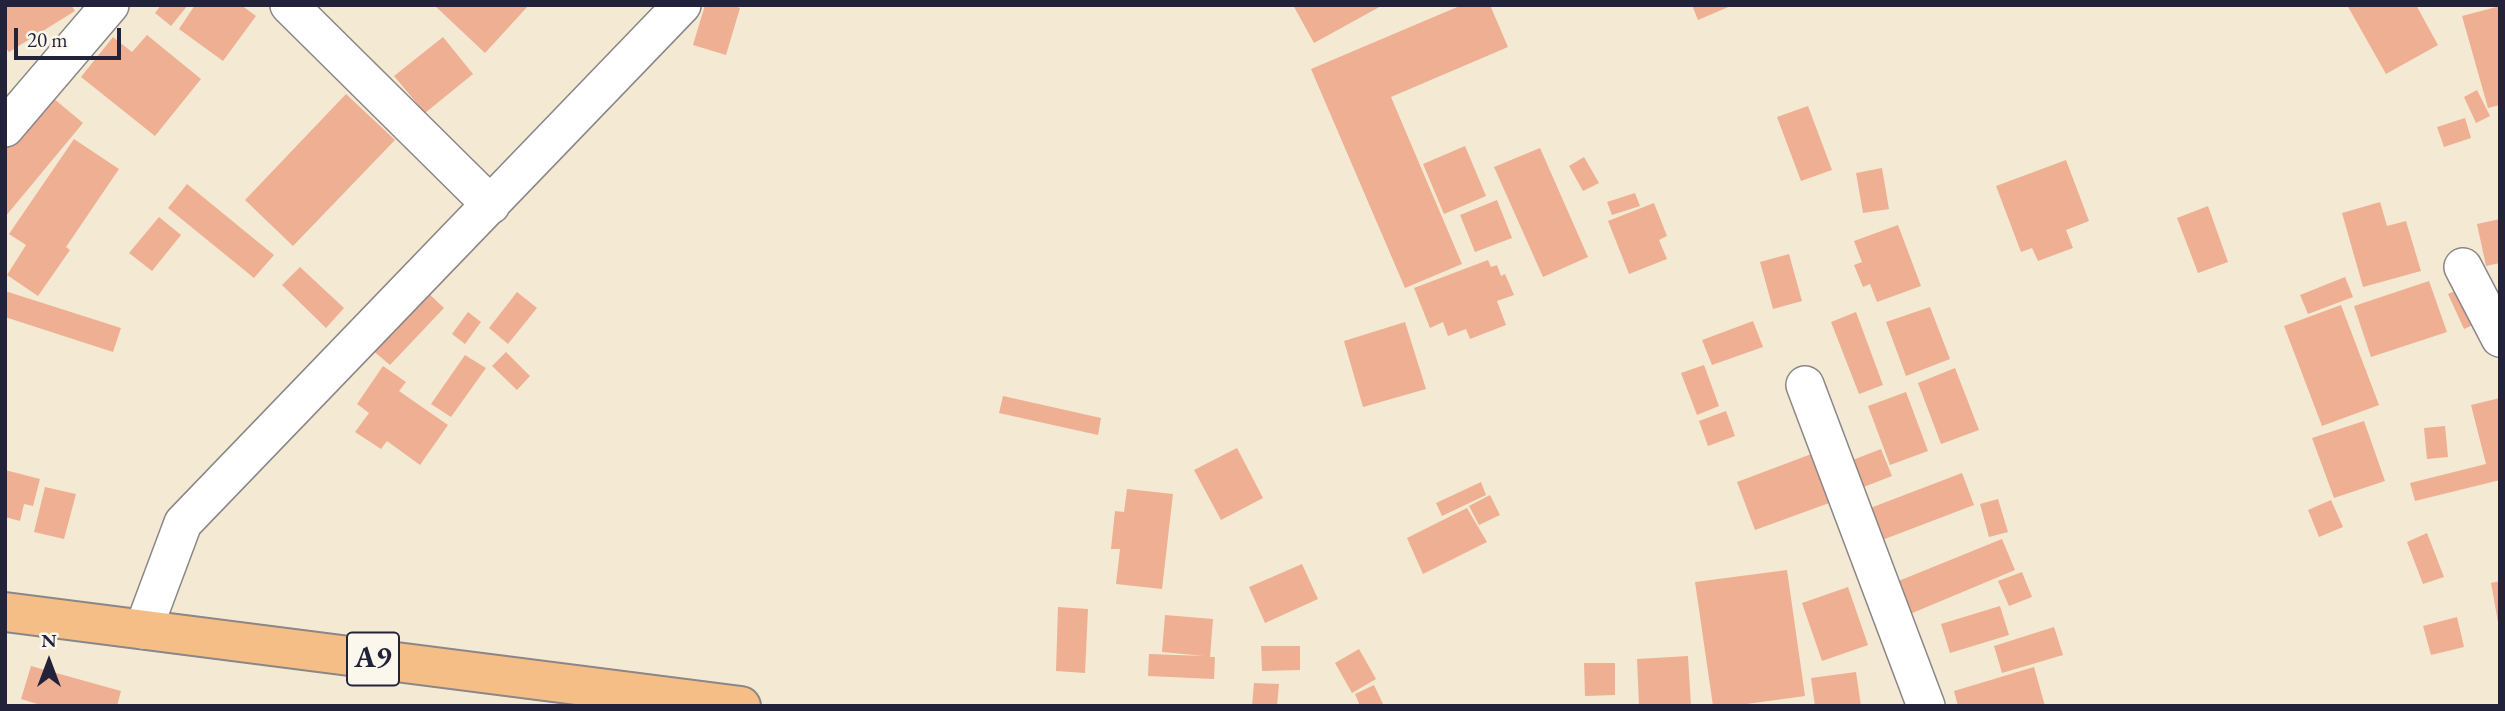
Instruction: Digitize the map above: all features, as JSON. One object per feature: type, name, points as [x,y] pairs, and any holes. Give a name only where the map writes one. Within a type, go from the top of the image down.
[{"type":"main road","name":"A9","points":[[5,612],[741,706]]},
{"type":"street","points":[[5,128],[110,5]]},
{"type":"street","points":[[289,5],[491,205]]},
{"type":"street","points":[[143,630],[183,523],[682,5]]},
{"type":"street","points":[[2463,267],[2500,338]]},
{"type":"street","points":[[1805,385],[1926,706]]},
{"type":"building","points":[[5,5],[71,5],[75,11],[9,52],[5,47]]},
{"type":"building","points":[[161,5],[188,5],[171,26],[155,13]]},
{"type":"building","points":[[195,5],[241,5],[256,16],[223,61],[179,29]]},
{"type":"building","points":[[434,5],[529,5],[485,53]]},
{"type":"building","points":[[705,5],[731,5],[740,8],[726,55],[693,45]]},
{"type":"building","points":[[1293,5],[1383,5],[1314,43]]},
{"type":"building","points":[[1462,5],[1490,5],[1508,47],[1391,97],[1462,264],[1405,288],[1311,69]]},
{"type":"building","points":[[1692,5],[1733,5],[1698,20]]},
{"type":"building","points":[[2347,5],[2416,5],[2438,45],[2386,74]]},
{"type":"building","points":[[2500,6],[2500,105],[2488,108],[2462,16]]},
{"type":"building","points":[[147,35],[201,79],[155,136],[81,77],[113,37],[132,52]]},
{"type":"building","points":[[443,37],[473,74],[425,113],[394,76]]},
{"type":"building","points":[[2477,90],[2490,116],[2476,123],[2464,97]]},
{"type":"building","points":[[47,93],[83,123],[5,217],[5,142]]},
{"type":"building","points":[[346,94],[395,140],[293,246],[245,200]]},
{"type":"building","points":[[1808,106],[1832,170],[1801,181],[1777,117]]},
{"type":"building","points":[[2465,118],[2471,138],[2444,147],[2437,127]]},
{"type":"building","points":[[74,139],[119,169],[66,247],[70,250],[38,296],[7,275],[26,245],[9,234]]},
{"type":"building","points":[[1465,146],[1486,196],[1444,214],[1423,164]]},
{"type":"building","points":[[1540,148],[1588,257],[1543,277],[1494,167]]},
{"type":"building","points":[[1584,157],[1599,183],[1583,191],[1569,166]]},
{"type":"building","points":[[2066,160],[2089,221],[2066,230],[2073,248],[2038,261],[2032,248],[2021,252],[1996,186]]},
{"type":"building","points":[[1882,168],[1889,209],[1863,213],[1856,173]]},
{"type":"building","points":[[187,184],[274,255],[254,278],[168,208]]},
{"type":"building","points":[[1635,193],[1640,206],[1612,215],[1607,202]]},
{"type":"building","points":[[1497,200],[1512,238],[1475,252],[1460,215]]},
{"type":"building","points":[[2380,202],[2387,226],[2406,221],[2421,271],[2363,287],[2342,213]]},
{"type":"building","points":[[1654,203],[1667,236],[1659,240],[1667,259],[1629,274],[1608,221]]},
{"type":"building","points":[[2208,206],[2228,262],[2198,273],[2177,218]]},
{"type":"building","points":[[159,217],[181,235],[152,271],[129,253]]},
{"type":"building","points":[[2500,219],[2500,263],[2486,266],[2477,224]]},
{"type":"building","points":[[1898,225],[1921,286],[1877,302],[1870,284],[1863,287],[1854,265],[1862,262],[1854,241]]},
{"type":"building","points":[[1789,254],[1802,301],[1773,309],[1760,262]]},
{"type":"building","points":[[1488,260],[1491,267],[1497,265],[1501,276],[1505,274],[1514,295],[1497,301],[1506,325],[1470,339],[1466,329],[1448,336],[1443,322],[1430,328],[1414,288]]},
{"type":"building","points":[[300,267],[344,308],[326,328],[282,285]]},
{"type":"building","points":[[2345,277],[2353,297],[2308,314],[2300,295]]},
{"type":"building","points":[[2429,281],[2447,332],[2371,357],[2354,306]]},
{"type":"building","points":[[2464,287],[2480,322],[2464,329],[2448,294]]},
{"type":"building","points":[[5,291],[121,328],[113,352],[5,317]]},
{"type":"building","points":[[426,291],[444,308],[390,365],[371,349]]},
{"type":"building","points":[[517,292],[537,308],[508,344],[489,328]]},
{"type":"building","points":[[2341,305],[2379,405],[2322,426],[2284,326]]},
{"type":"building","points":[[1930,307],[1950,359],[1906,376],[1886,322]]},
{"type":"building","points":[[468,312],[481,322],[465,344],[452,334]]},
{"type":"building","points":[[1856,312],[1883,385],[1859,394],[1831,322]]},
{"type":"building","points":[[1753,321],[1763,347],[1712,365],[1702,340]]},
{"type":"building","points":[[1405,322],[1426,389],[1363,407],[1344,341]]},
{"type":"building","points":[[506,352],[530,376],[517,390],[492,366]]},
{"type":"building","points":[[465,355],[486,368],[451,417],[431,404]]},
{"type":"building","points":[[1704,365],[1719,406],[1697,415],[1681,373]]},
{"type":"building","points":[[383,366],[406,382],[399,391],[448,425],[420,465],[387,441],[381,449],[355,432],[369,413],[357,404]]},
{"type":"building","points":[[1955,368],[1979,430],[1941,444],[1918,383]]},
{"type":"building","points":[[1906,392],[1928,451],[1890,465],[1868,406]]},
{"type":"building","points":[[1003,396],[1101,418],[1098,435],[999,413]]},
{"type":"building","points":[[2500,398],[2500,480],[2415,501],[2410,483],[2486,464],[2471,405]]},
{"type":"building","points":[[1726,411],[1735,436],[1708,446],[1699,421]]},
{"type":"building","points":[[2364,421],[2385,481],[2334,498],[2312,438]]},
{"type":"building","points":[[2445,426],[2448,457],[2427,459],[2424,428]]},
{"type":"building","points":[[1237,448],[1263,498],[1221,520],[1194,470]]},
{"type":"building","points":[[1881,449],[1892,476],[1856,490],[1845,463]]},
{"type":"building","points":[[1814,453],[1832,502],[1755,530],[1737,482]]},
{"type":"building","points":[[5,470],[40,479],[33,506],[24,504],[20,521],[5,517]]},
{"type":"building","points":[[1962,473],[1974,505],[1877,542],[1865,510]]},
{"type":"building","points":[[1481,482],[1486,495],[1442,516],[1436,503]]},
{"type":"building","points":[[45,487],[76,494],[64,539],[34,532]]},
{"type":"building","points":[[1127,489],[1173,494],[1162,589],[1116,584],[1120,549],[1111,549],[1115,511],[1124,512]]},
{"type":"building","points":[[1490,495],[1500,515],[1479,525],[1469,506]]},
{"type":"building","points":[[1998,499],[2008,532],[1989,537],[1980,504]]},
{"type":"building","points":[[2331,500],[2343,527],[2319,537],[2308,510]]},
{"type":"building","points":[[1467,508],[1487,542],[1423,574],[1407,538]]},
{"type":"building","points":[[2427,533],[2444,577],[2423,584],[2407,542]]},
{"type":"building","points":[[2002,539],[2015,570],[1910,614],[1896,582]]},
{"type":"building","points":[[1302,564],[1318,599],[1265,623],[1249,587]]},
{"type":"building","points":[[1787,570],[1805,696],[1713,706],[1695,582]]},
{"type":"building","points":[[2022,572],[2032,597],[2009,606],[1998,581]]},
{"type":"building","points":[[2500,581],[2500,622],[2498,622],[2491,583]]},
{"type":"building","points":[[1848,587],[1868,645],[1822,661],[1802,603]]},
{"type":"building","points":[[2000,606],[2009,635],[1950,653],[1941,624]]},
{"type":"building","points":[[1058,607],[1088,609],[1085,673],[1056,671]]},
{"type":"building","points":[[1165,615],[1213,619],[1210,657],[1215,657],[1214,679],[1148,676],[1149,654],[1204,656],[1162,652]]},
{"type":"building","points":[[2457,617],[2464,647],[2431,655],[2423,626]]},
{"type":"building","points":[[2054,627],[2063,655],[2002,673],[1994,646]]},
{"type":"building","points":[[1261,646],[1300,646],[1300,670],[1262,671]]},
{"type":"building","points":[[1359,649],[1376,679],[1352,693],[1335,663]]},
{"type":"building","points":[[1688,656],[1691,706],[1639,706],[1637,659]]},
{"type":"building","points":[[1584,663],[1615,663],[1615,695],[1585,696]]},
{"type":"building","points":[[31,666],[121,691],[117,706],[44,706],[21,699]]},
{"type":"building","points":[[2034,667],[2045,706],[1958,706],[1954,691]]},
{"type":"building","points":[[1856,672],[1861,706],[1815,706],[1811,678]]},
{"type":"building","points":[[1254,683],[1279,684],[1277,706],[1252,706]]},
{"type":"building","points":[[1374,685],[1384,706],[1360,706],[1355,694]]}]
